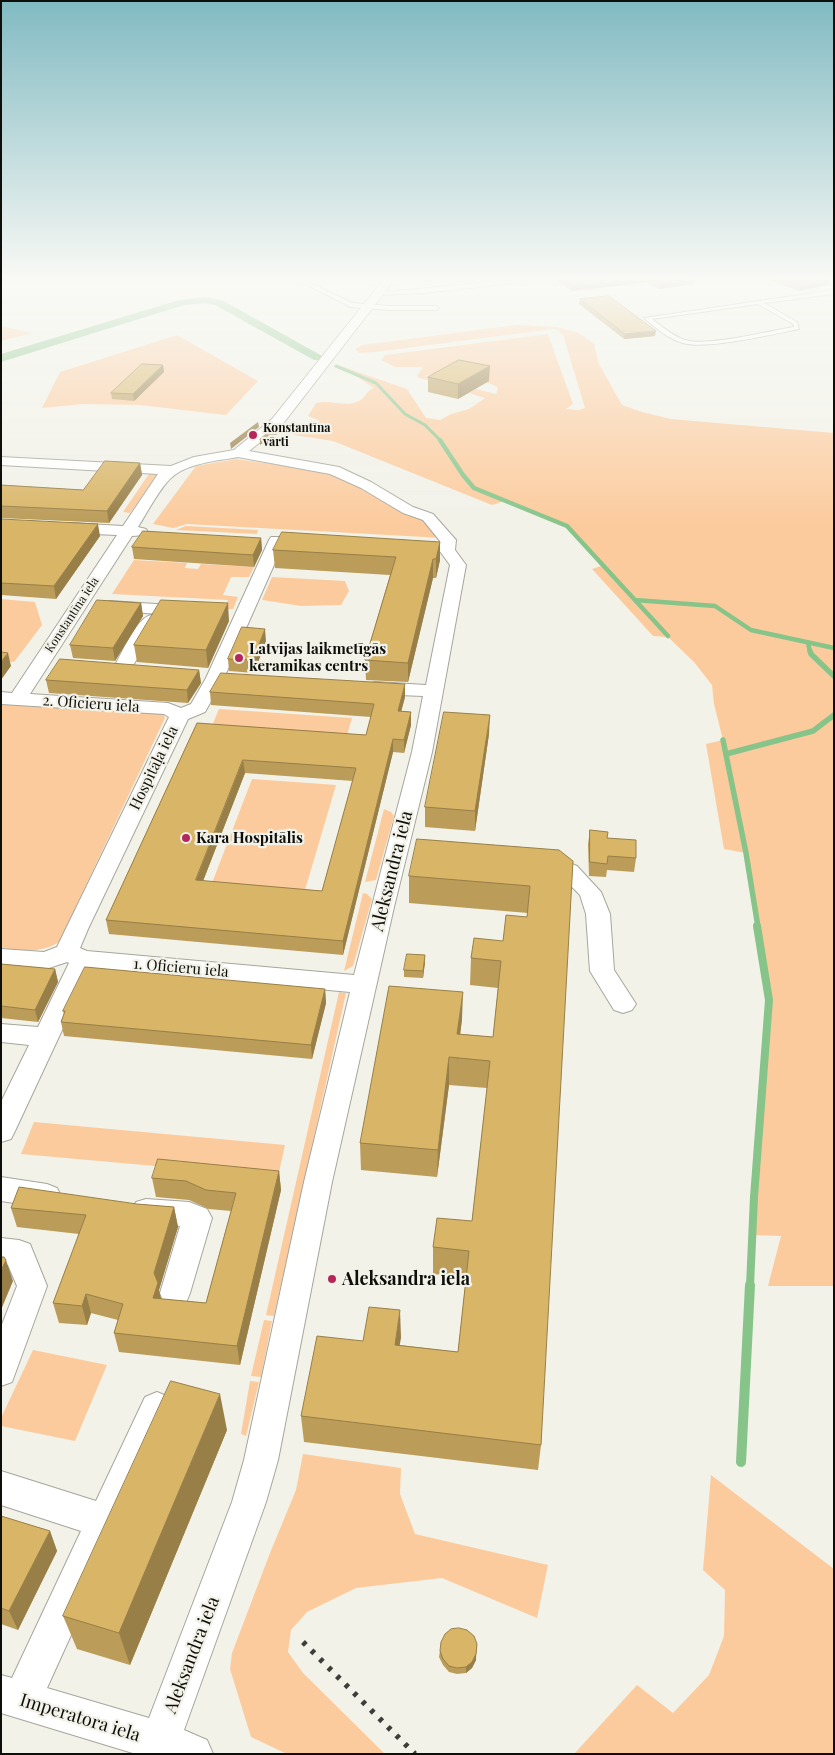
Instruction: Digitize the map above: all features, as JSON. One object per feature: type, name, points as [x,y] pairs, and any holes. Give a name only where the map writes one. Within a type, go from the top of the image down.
[{"type":"street","points":[[1,460],[172,470],[199,460],[238,454],[276,422],[325,361]]},
{"type":"street","name":"Aleksandra iela","points":[[159,1746],[249,1502],[261,1460],[318,1182],[364,985],[407,845],[432,691],[458,565],[438,549],[448,540],[428,517],[408,510],[347,475],[334,470],[238,454]]},
{"type":"street","name":"Konstantīna iela","points":[[9,699],[50,664],[79,604],[164,476],[172,470]]},
{"type":"street","points":[[50,527],[152,533]]},
{"type":"street","points":[[258,539],[296,541]]},
{"type":"street","name":"Hospitāļa iela","points":[[1,1131],[45,1037],[75,955],[76,929],[180,715],[198,708],[215,677],[277,540]]},
{"type":"street","points":[[79,604],[205,612]]},
{"type":"street","points":[[141,670],[113,668],[157,609]]},
{"type":"street","points":[[224,614],[243,615]]},
{"type":"street","points":[[361,687],[432,691]]},
{"type":"street","name":"2. Oficieru iela","points":[[9,699],[168,709],[180,715]]},
{"type":"street","points":[[528,854],[538,855],[569,871],[590,892],[598,914],[602,971],[622,1004]]},
{"type":"street","name":"1. Oficieru iela","points":[[1,957],[46,961],[75,955],[364,985]]},
{"type":"street","points":[[1,1033],[45,1037]]},
{"type":"street","points":[[1,1189],[76,1200]]},
{"type":"street","points":[[122,1207],[190,1214],[197,1218],[175,1293]]},
{"type":"street","points":[[1,1251],[19,1253],[32,1286],[1,1371]]},
{"type":"street","points":[[11,1697],[104,1521],[157,1408]]},
{"type":"street","points":[[1,1488],[104,1521]]},
{"type":"street","name":"Imperatora iela","points":[[11,1697],[159,1746]]},
{"type":"shaded area","points":[[95,361],[223,361],[258,381],[226,415],[140,405],[83,404],[42,408],[60,372]]},
{"type":"shaded area","points":[[383,361],[558,361],[573,404],[566,409],[578,410],[585,408],[571,361],[598,361],[622,405],[642,412],[671,419],[834,433],[834,1286],[768,1286],[781,1236],[752,1235],[769,1000],[746,853],[724,849],[706,744],[723,740],[714,704],[712,685],[694,662],[668,637],[653,636],[592,569],[604,565],[567,526],[505,501],[492,505],[333,441],[294,435],[320,421],[308,416],[316,403],[354,403],[361,400],[374,388],[353,374],[334,367],[338,365],[407,389],[426,418],[440,420],[451,414],[469,409],[485,398],[469,393],[476,389],[496,394],[498,388],[484,381],[462,376],[431,374],[424,376],[446,382],[443,384],[419,378],[417,376],[423,367],[395,367]]},
{"type":"shaded area","points":[[236,459],[303,468],[340,476],[365,486],[404,514],[423,518],[443,538],[187,524],[173,528],[153,524],[196,466]]},
{"type":"shaded area","points":[[151,471],[157,473],[157,475],[130,513],[123,512]]},
{"type":"shaded area","points":[[186,526],[258,530],[257,534],[176,530]]},
{"type":"shaded area","points":[[134,560],[187,563],[185,568],[198,569],[201,564],[254,567],[249,577],[231,577],[223,595],[238,597],[233,609],[224,609],[228,600],[112,594]]},
{"type":"shaded area","points":[[272,577],[345,581],[349,591],[341,605],[301,606],[262,600]]},
{"type":"shaded area","points":[[1,599],[35,602],[42,625],[14,662],[1,661]]},
{"type":"shaded area","points":[[1,702],[158,711],[164,714],[165,718],[59,942],[38,950],[1,948]]},
{"type":"shaded area","points":[[219,709],[352,718],[345,742],[209,733]]},
{"type":"shaded area","points":[[252,779],[336,785],[305,890],[212,883]]},
{"type":"shaded area","points":[[384,809],[391,812],[394,816],[376,880],[365,882]]},
{"type":"shaded area","points":[[363,893],[372,899],[353,966],[344,971]]},
{"type":"shaded area","points":[[339,992],[346,993],[274,1316],[266,1315]]},
{"type":"shaded area","points":[[34,1122],[285,1145],[278,1177],[21,1154]]},
{"type":"shaded area","points":[[264,1320],[272,1321],[261,1377],[251,1376]]},
{"type":"shaded area","points":[[33,1350],[107,1365],[75,1441],[1,1426],[1,1418]]},
{"type":"shaded area","points":[[250,1381],[259,1382],[246,1436],[241,1434]]},
{"type":"shaded area","points":[[303,1454],[401,1468],[400,1494],[415,1534],[548,1565],[537,1618],[442,1578],[356,1588],[307,1612],[291,1630],[288,1652],[303,1673],[385,1754],[287,1754],[251,1737],[230,1669],[232,1653],[296,1490]]},
{"type":"shaded area","points":[[711,1475],[834,1569],[834,1754],[574,1754],[637,1685],[673,1713],[709,1675],[724,1636],[725,1590],[703,1570]]},
{"type":"building","points":[[457,361],[490,366],[458,384],[428,377]]},
{"type":"building","points":[[142,364],[163,365],[133,394],[111,393]]},
{"type":"building","points":[[278,425],[282,426],[260,439]]},
{"type":"building","points":[[105,461],[140,463],[107,511],[1,506],[1,485],[83,490]]},
{"type":"building","points":[[1,519],[98,524],[54,586],[1,583]]},
{"type":"building","points":[[143,531],[261,538],[253,555],[132,547]]},
{"type":"building","points":[[282,532],[440,542],[436,559],[433,559],[408,663],[365,660],[396,557],[273,550]]},
{"type":"building","points":[[97,600],[141,603],[113,648],[70,645]]},
{"type":"building","points":[[161,600],[228,603],[206,650],[134,645]]},
{"type":"building","points":[[242,627],[265,629],[253,660],[228,659]]},
{"type":"building","points":[[1,652],[8,653],[1,662]]},
{"type":"building","points":[[60,659],[199,670],[187,690],[46,680]]},
{"type":"building","name":"Kara Hospitālis","points":[[221,673],[405,684],[398,711],[411,712],[404,740],[393,739],[343,941],[106,920],[197,723],[366,735],[374,704],[210,692]],"holes":[[[243,760],[356,768],[322,891],[196,880]]]},
{"type":"building","points":[[444,712],[490,715],[475,811],[425,807]]},
{"type":"building","points":[[590,830],[608,832],[607,838],[636,840],[636,858],[608,856],[607,864],[590,862]]},
{"type":"building","points":[[417,839],[559,850],[573,861],[541,1445],[301,1416],[317,1336],[363,1341],[369,1307],[400,1310],[395,1345],[458,1352],[469,1251],[433,1247],[437,1218],[472,1221],[490,1061],[449,1057],[438,1150],[360,1143],[389,986],[463,992],[457,1034],[493,1037],[501,961],[471,958],[474,938],[503,941],[506,915],[527,917],[530,886],[409,876]]},
{"type":"building","points":[[407,954],[425,955],[423,971],[404,970]]},
{"type":"building","points":[[1,964],[55,969],[35,1010],[1,1006]]},
{"type":"building","points":[[85,967],[325,989],[311,1045],[61,1022],[65,1011],[63,1011]]},
{"type":"building","points":[[158,1159],[279,1171],[237,1346],[114,1333],[123,1304],[86,1294],[82,1306],[53,1303],[86,1215],[11,1208],[19,1187],[137,1204],[174,1207],[154,1273],[158,1283],[153,1298],[206,1303],[236,1193],[206,1190],[186,1181],[152,1178]]},
{"type":"building","points":[[1,1257],[4,1257],[6,1260],[1,1271]]},
{"type":"building","points":[[171,1381],[220,1394],[119,1633],[63,1616]]},
{"type":"building","points":[[1,1516],[50,1531],[9,1611],[1,1608]]},
{"type":"building","points":[[451,1629],[467,1630],[474,1636],[477,1644],[476,1654],[472,1662],[466,1667],[457,1668],[449,1666],[443,1659],[440,1651],[441,1642],[445,1634]]},
{"type":"waterway","points":[[336,366],[376,383],[405,414],[425,425],[440,440]]},
{"type":"waterway","points":[[440,440],[474,488],[567,526],[668,636]]},
{"type":"waterway","points":[[635,600],[715,606],[751,630],[834,648]]},
{"type":"waterway","points":[[808,643],[810,652]]},
{"type":"waterway","points":[[810,651],[834,676]]},
{"type":"waterway","points":[[726,754],[813,731],[834,715]]},
{"type":"waterway","points":[[723,740],[746,853],[758,927]]},
{"type":"waterway","points":[[750,1286],[754,1197],[769,1000],[757,926]]},
{"type":"waterway","points":[[741,1462],[750,1285]]},
{"type":"railway","points":[[303,1642],[415,1754]]},
{"type":"place","name":"Konstantīna vārti","points":[[253,435]]},
{"type":"place","name":"Latvijas laikmetīgās keramikas centrs","points":[[239,658]]},
{"type":"place","name":"Kara Hospitālis","points":[[186,838]]},
{"type":"place","name":"Aleksandra iela","points":[[332,1279]]}]
